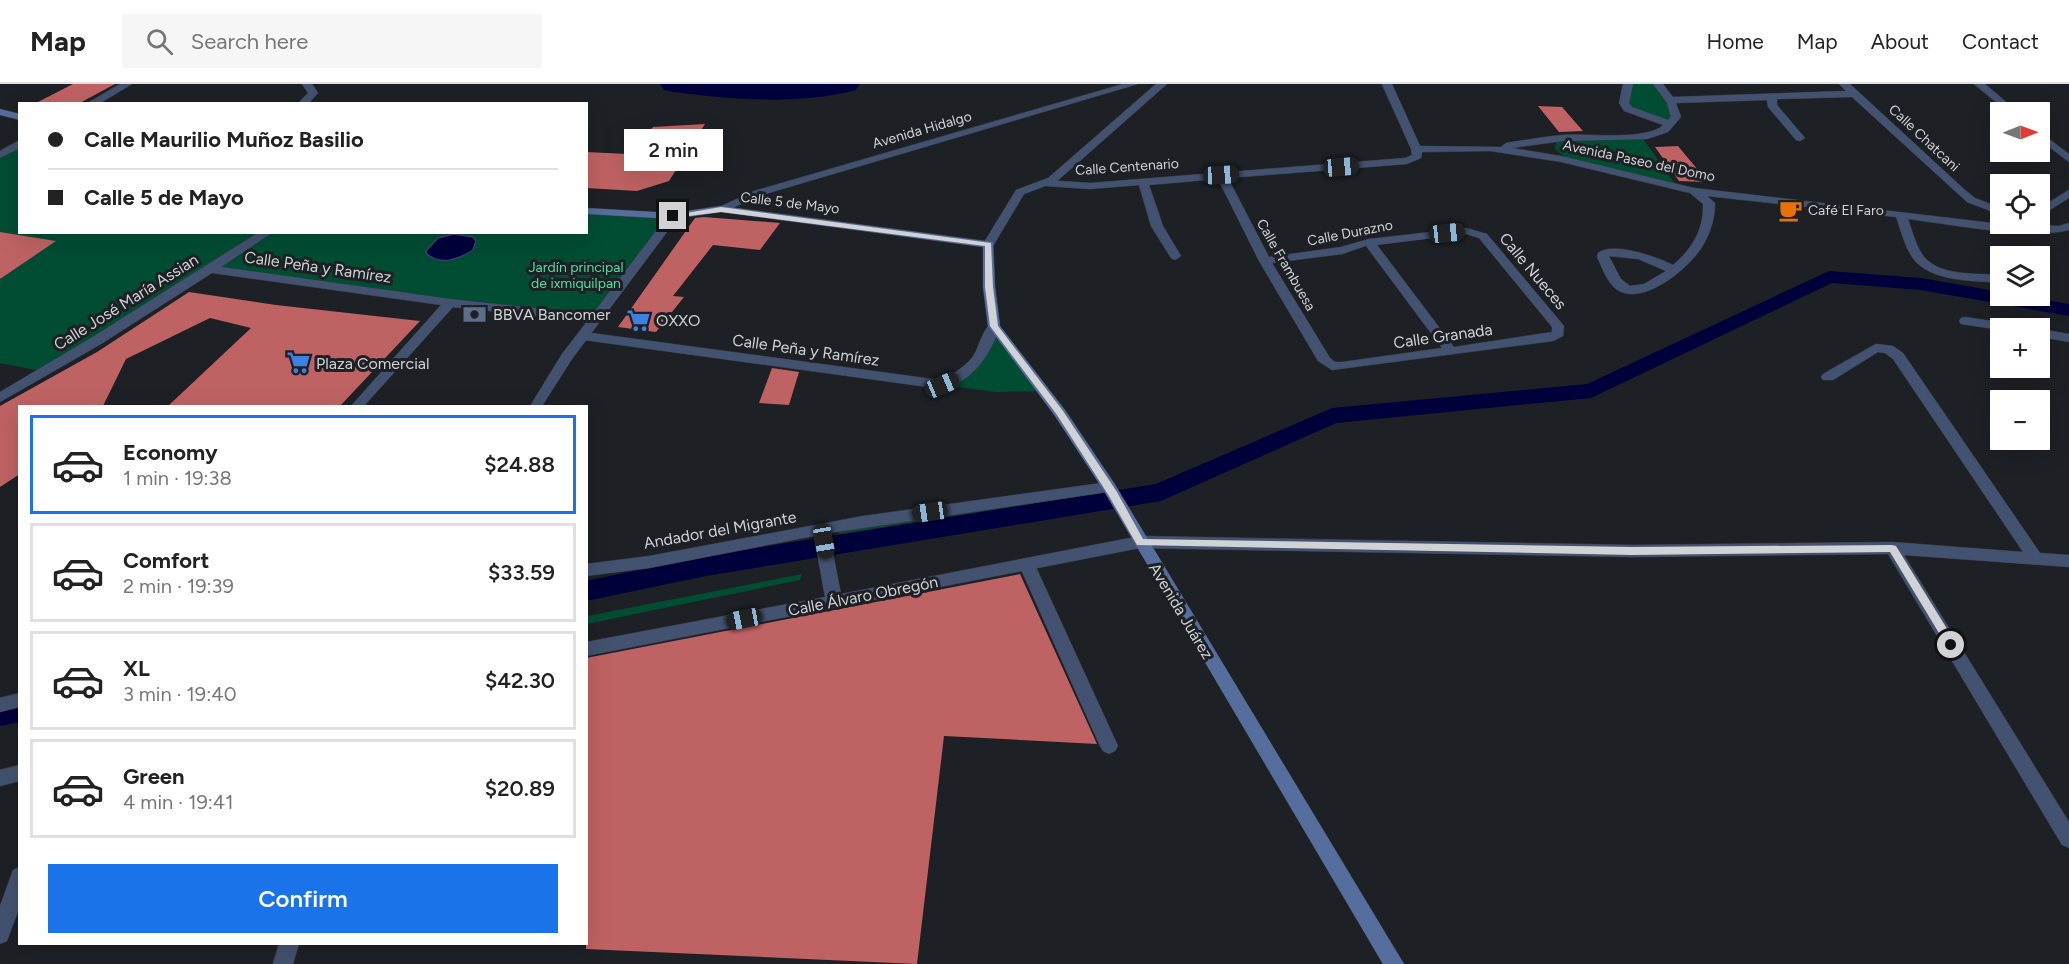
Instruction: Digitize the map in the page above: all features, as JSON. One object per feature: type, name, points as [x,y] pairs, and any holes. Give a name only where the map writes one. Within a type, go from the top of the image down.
[{"type":"main road","points":[[0,112],[18,116]]},
{"type":"main road","name":"Calle 5 de Mayo","points":[[588,211],[673,216],[721,209],[989,244]]},
{"type":"main road","name":"Avenida Juárez","points":[[989,244],[989,287],[994,326],[1060,413],[1111,491],[1137,538],[1394,964]]},
{"type":"street","points":[[95,102],[127,84]]},
{"type":"street","points":[[304,102],[313,93],[307,84]]},
{"type":"street","name":"Avenida Hidalgo","points":[[721,209],[758,193],[1133,84]]},
{"type":"street","points":[[989,244],[1020,192],[1046,183],[1162,84]]},
{"type":"street","points":[[1387,84],[1416,149]]},
{"type":"street","points":[[1628,84],[1624,103],[1628,109],[1671,124]]},
{"type":"street","points":[[1490,148],[1563,138],[1647,135],[1664,130],[1676,117],[1671,100],[1658,84]]},
{"type":"street","name":"Calle Chatcani","points":[[1844,84],[1971,200],[1990,209]]},
{"type":"street","points":[[1979,84],[2001,102]]},
{"type":"street","points":[[1671,100],[1855,94]]},
{"type":"street","points":[[1772,96],[1772,105],[1800,138]]},
{"type":"street","points":[[2050,143],[2069,159]]},
{"type":"street","points":[[0,155],[18,144]]},
{"type":"street","name":"Avenida Paseo del Domo","points":[[1416,149],[1490,148],[1561,159],[1694,191],[2018,228],[2058,229],[2069,226]]},
{"type":"street","name":"Calle Centenario","points":[[1046,183],[1082,186],[1407,161],[1417,156],[1416,149]]},
{"type":"street","name":"Calle Frambuesa","points":[[1221,175],[1265,261],[1325,361],[1332,366]]},
{"type":"street","points":[[1143,182],[1157,226],[1175,256]]},
{"type":"street","points":[[1674,270],[1655,260],[1612,252],[1604,253],[1619,286],[1626,290],[1640,291],[1674,270],[1695,250],[1710,213],[1709,203],[1694,191]]},
{"type":"street","points":[[2050,206],[2069,193]]},
{"type":"street","points":[[1945,219],[1963,213],[1971,200]]},
{"type":"street","points":[[1900,214],[1918,257],[1928,267],[1938,272],[1990,278]]},
{"type":"street","points":[[537,405],[567,357],[598,319],[673,216]]},
{"type":"street","name":"Calle Durazno","points":[[1265,261],[1342,250],[1369,242],[1466,231],[1476,233]]},
{"type":"street","name":"Calle Nueces","points":[[1476,233],[1483,236],[1558,327],[1559,333]]},
{"type":"street","name":"Calle José María Assian","points":[[0,398],[212,269],[265,234]]},
{"type":"street","points":[[1369,242],[1451,351]]},
{"type":"street","name":"Calle Peña y Ramírez","points":[[212,269],[450,303],[598,319]]},
{"type":"street","points":[[358,405],[450,303]]},
{"type":"street","points":[[1965,321],[1990,325]]},
{"type":"street","name":"Calle Peña y Ramírez","points":[[584,336],[942,385],[963,376],[985,352],[994,326]]},
{"type":"street","name":"Calle Granada","points":[[1332,366],[1553,337],[1559,333]]},
{"type":"street","points":[[2050,335],[2069,338]]},
{"type":"street","points":[[1827,377],[1876,348],[1888,349],[1898,356],[2035,558]]},
{"type":"street","name":"Andador del Migrante","points":[[588,570],[823,535],[863,521],[1111,491]]},
{"type":"street","points":[[823,535],[833,594]]},
{"type":"street","name":"Calle Álvaro Obregón","points":[[588,649],[833,594],[1027,566],[1137,538],[1632,551],[1892,548],[2069,561]]},
{"type":"street","points":[[1892,548],[2069,839]]},
{"type":"street","points":[[1027,566],[1109,746]]},
{"type":"street","points":[[0,705],[18,700]]},
{"type":"street","points":[[0,778],[18,774]]},
{"type":"street","points":[[0,934],[11,888]]},
{"type":"street","points":[[283,964],[289,945]]},
{"type":"green space","points":[[1628,84],[1658,84],[1674,107],[1671,124],[1628,109]]},
{"type":"green space","points":[[1641,136],[1677,186],[1571,162],[1555,149],[1556,143],[1563,138]]},
{"type":"green space","points":[[18,144],[18,234],[264,234],[45,372],[0,363],[0,279],[55,241],[0,232],[0,155]]},
{"type":"green space","name":"Jardín principal de ixmiquilpan","points":[[588,211],[673,216],[598,319],[212,269],[266,234],[588,234]]},
{"type":"green space","points":[[994,326],[1043,391],[996,392],[942,385],[963,376]]},
{"type":"green space","points":[[1095,494],[839,534],[840,528],[999,504]]},
{"type":"green space","points":[[802,574],[800,580],[588,624],[588,616]]},
{"type":"shaded area","points":[[454,234],[473,237],[476,241],[473,250],[450,260],[438,260],[427,254],[426,251],[438,238]]},
{"type":"building","points":[[73,84],[115,84],[82,102],[38,102]]},
{"type":"building","points":[[1538,106],[1562,107],[1583,131],[1559,132]]},
{"type":"building","points":[[705,124],[669,181],[637,191],[588,188],[588,152],[628,154],[653,127]]},
{"type":"building","points":[[1678,146],[1708,182],[1679,181],[1655,147]]},
{"type":"building","points":[[695,218],[780,223],[760,250],[713,245],[673,296],[684,297],[656,332],[618,327]]},
{"type":"building","points":[[0,232],[56,241],[0,279]]},
{"type":"building","name":"Plaza Comercial","points":[[189,292],[276,305],[420,321],[341,405],[169,405],[251,328],[210,318],[126,359],[103,405],[18,405],[18,475],[0,487],[0,406],[97,352]]},
{"type":"building","points":[[772,368],[799,372],[789,405],[759,403]]},
{"type":"building","points":[[1020,574],[1097,744],[944,736],[917,964],[586,949],[588,945],[588,658]]},
{"type":"waterway","points":[[674,84],[760,91],[846,84]]},
{"type":"waterway","points":[[588,591],[706,566],[1161,492],[1332,416],[1591,391],[1829,277],[1921,284],[2069,310]]},
{"type":"waterway","points":[[0,714],[18,710]]},
{"type":"place","name":"Café El Faro","points":[[1790,210]]},
{"type":"place","name":"BBVA Bancomer","points":[[475,314]]},
{"type":"place","name":"OXXO","points":[[638,320]]},
{"type":"place","name":"Plaza Comercial","points":[[298,363]]},
{"type":"route","points":[[673,216],[721,209],[989,244],[989,287],[994,326],[1060,413],[1113,495],[1140,542],[1632,551],[1892,548],[1951,645]]}]
